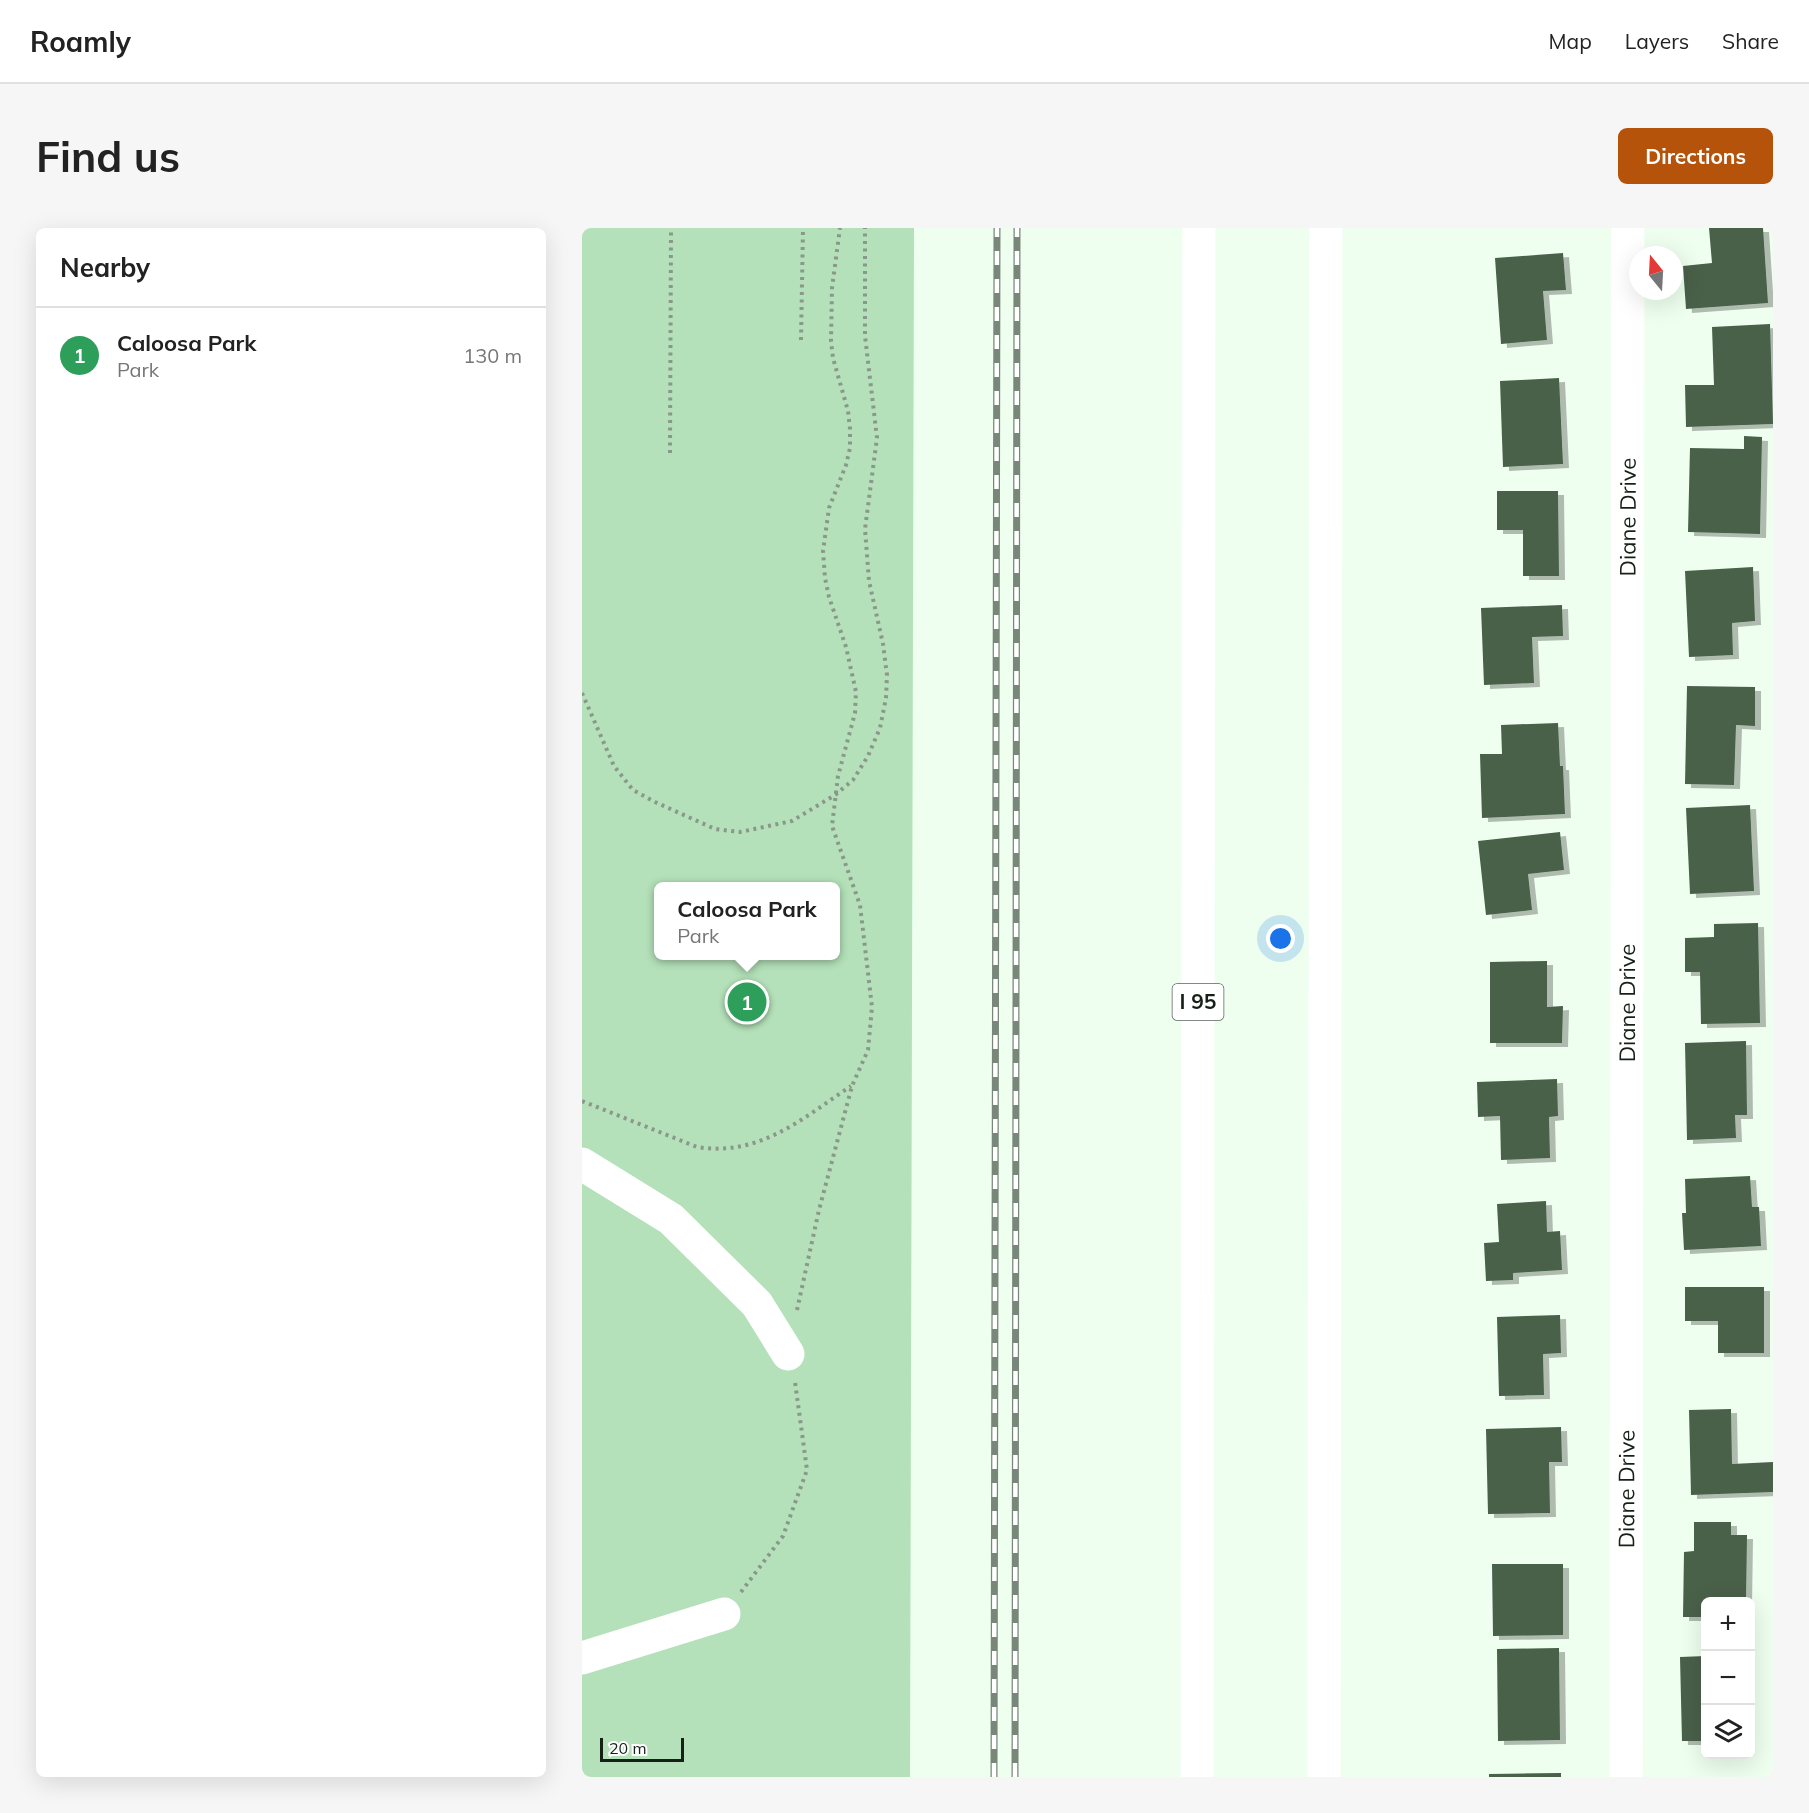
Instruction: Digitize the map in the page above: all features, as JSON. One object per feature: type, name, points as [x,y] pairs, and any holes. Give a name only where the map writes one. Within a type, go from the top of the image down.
[{"type":"main road","name":"I 95","points":[[1197,1777],[1199,228]]},
{"type":"main road","points":[[1324,1777],[1326,228]]},
{"type":"main road","name":"Diane Drive","points":[[1626,1777],[1628,228]]},
{"type":"main road","points":[[582,1164],[671,1219],[757,1304],[788,1354]]},
{"type":"main road","points":[[582,1658],[724,1614]]},
{"type":"path","points":[[670,453],[671,228]]},
{"type":"path","points":[[801,340],[803,228]]},
{"type":"path","points":[[724,1614],[783,1536],[807,1470],[798,1390],[788,1354],[819,1210],[852,1086],[868,1050],[872,1007],[860,905],[832,826],[838,776],[855,713],[856,692],[846,647],[829,597],[825,578],[824,551],[829,508],[846,465],[850,448],[848,411],[833,358],[831,341],[832,288],[840,228]]},
{"type":"path","points":[[582,693],[614,766],[633,790],[715,829],[740,832],[792,821],[835,795],[853,780],[868,756],[880,728],[886,698],[886,659],[868,581],[865,529],[877,438],[865,336],[865,228]]},
{"type":"path","points":[[582,1101],[697,1147],[714,1150],[736,1149],[768,1139],[852,1086]]},
{"type":"green space","points":[[582,228],[914,228],[910,1777],[582,1777]]},
{"type":"building","points":[[1709,228],[1763,228],[1768,303],[1686,309],[1683,266],[1712,263]]},
{"type":"building","points":[[1563,253],[1566,290],[1543,291],[1547,340],[1501,344],[1495,258]]},
{"type":"building","points":[[1770,324],[1773,424],[1686,427],[1685,385],[1714,385],[1712,327]]},
{"type":"building","points":[[1559,378],[1563,464],[1503,467],[1500,381]]},
{"type":"building","points":[[1744,436],[1762,437],[1760,534],[1688,532],[1690,448],[1744,449]]},
{"type":"building","points":[[1497,491],[1558,491],[1559,576],[1523,576],[1523,530],[1497,530]]},
{"type":"building","points":[[1753,567],[1755,621],[1732,623],[1733,655],[1689,657],[1685,571]]},
{"type":"building","points":[[1562,605],[1563,636],[1532,637],[1534,683],[1484,685],[1481,608]]},
{"type":"building","points":[[1687,686],[1755,687],[1755,726],[1736,725],[1734,785],[1685,784]]},
{"type":"building","points":[[1558,723],[1565,814],[1482,818],[1480,754],[1502,754],[1501,725]]},
{"type":"building","points":[[1750,805],[1754,891],[1690,894],[1686,808]]},
{"type":"building","points":[[1560,832],[1564,870],[1528,874],[1532,910],[1486,915],[1478,841]]},
{"type":"building","points":[[1758,923],[1760,1023],[1701,1024],[1700,972],[1685,972],[1685,938],[1714,937],[1714,924]]},
{"type":"building","points":[[1547,961],[1547,1007],[1563,1006],[1562,1043],[1490,1043],[1490,962]]},
{"type":"building","points":[[1746,1041],[1747,1115],[1735,1115],[1736,1138],[1687,1140],[1685,1043]]},
{"type":"building","points":[[1557,1079],[1558,1116],[1549,1117],[1550,1158],[1501,1160],[1500,1116],[1478,1117],[1477,1082]]},
{"type":"building","points":[[1750,1176],[1752,1207],[1759,1207],[1761,1246],[1684,1250],[1682,1213],[1686,1213],[1685,1179]]},
{"type":"building","points":[[1546,1201],[1547,1232],[1560,1231],[1562,1270],[1513,1273],[1513,1280],[1486,1281],[1484,1243],[1499,1242],[1497,1204]]},
{"type":"building","points":[[1685,1287],[1764,1287],[1764,1353],[1718,1353],[1718,1321],[1685,1321]]},
{"type":"building","points":[[1560,1315],[1561,1353],[1543,1354],[1544,1395],[1499,1396],[1497,1317]]},
{"type":"building","points":[[1731,1409],[1732,1464],[1773,1462],[1773,1492],[1691,1495],[1689,1410]]},
{"type":"building","points":[[1561,1427],[1562,1462],[1549,1462],[1550,1513],[1488,1514],[1486,1429]]},
{"type":"building","points":[[1694,1522],[1731,1522],[1731,1535],[1747,1535],[1746,1597],[1701,1597],[1701,1617],[1683,1617],[1684,1552],[1694,1551]]},
{"type":"building","points":[[1492,1564],[1563,1564],[1563,1635],[1493,1636]]},
{"type":"building","points":[[1559,1648],[1560,1740],[1498,1741],[1497,1649]]},
{"type":"building","points":[[1701,1656],[1701,1741],[1682,1741],[1680,1657]]},
{"type":"building","points":[[1561,1773],[1561,1777],[1489,1777],[1489,1774]]},
{"type":"railway","points":[[994,1777],[997,228]]},
{"type":"railway","points":[[1015,1777],[1017,228]]},
{"type":"place","name":"Caloosa Park","points":[[747,1002]]}]
